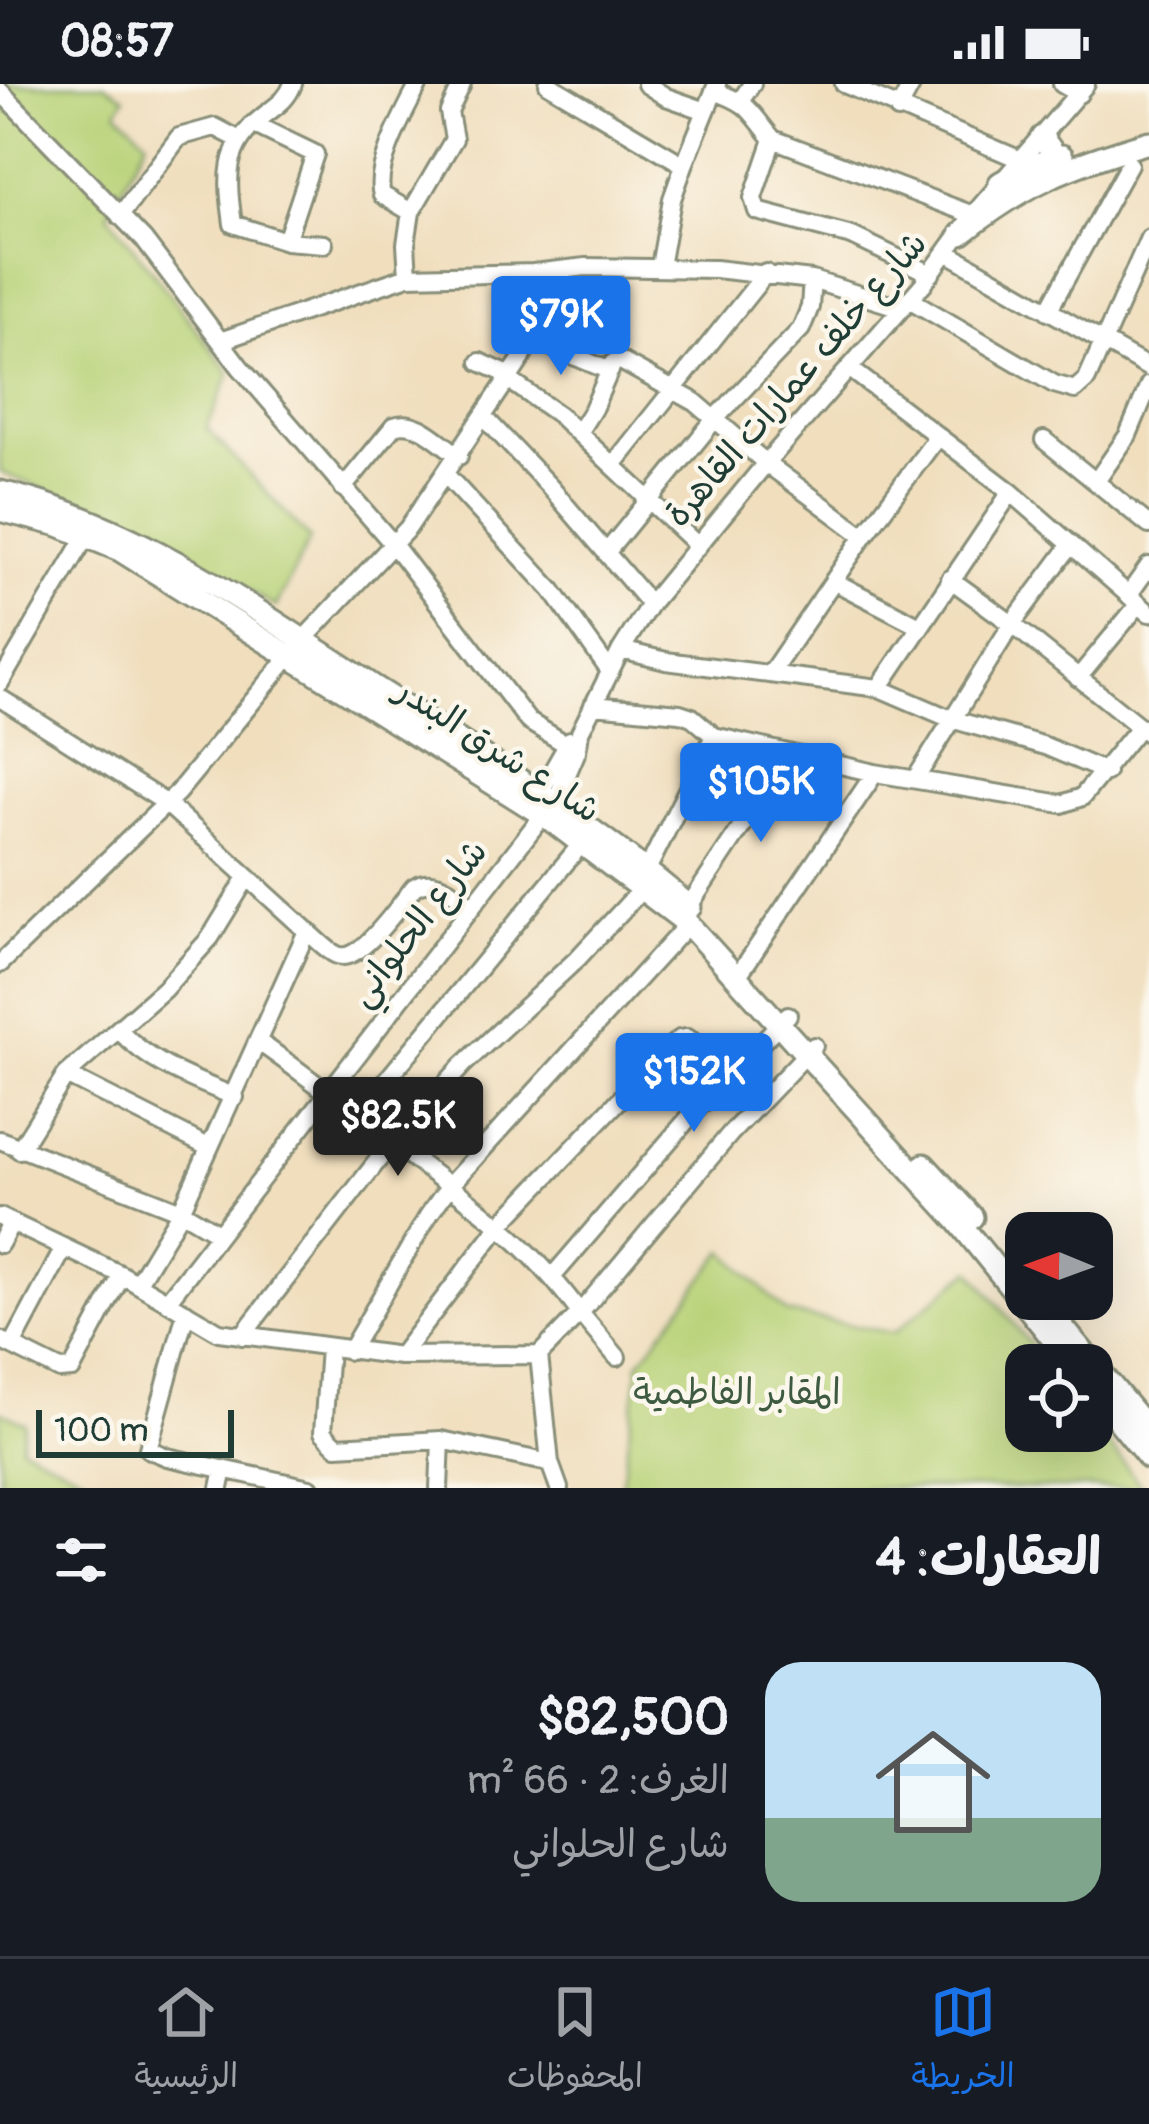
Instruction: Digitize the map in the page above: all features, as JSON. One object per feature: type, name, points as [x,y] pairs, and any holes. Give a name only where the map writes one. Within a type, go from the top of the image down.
[{"type":"main road","points":[[961,234],[1061,163],[1149,129]]},
{"type":"main road","points":[[1042,136],[1061,163]]},
{"type":"main road","points":[[1000,183],[1028,167],[1092,159],[1149,142]]},
{"type":"main road","name":"شارع شرق البندر","points":[[0,492],[64,509],[128,536],[543,807],[645,879],[688,915],[741,971],[1005,1261]]},
{"type":"main road","name":"شارع شرق البندر","points":[[0,510],[87,535],[120,550],[297,648]]},
{"type":"main road","name":"شارع شرق البندر","points":[[543,807],[582,843],[645,879]]},
{"type":"main road","name":"شارع شرق البندر","points":[[962,1216],[1058,1344]]},
{"type":"main road","points":[[1056,1320],[1149,1431]]},
{"type":"main road","points":[[1113,1414],[1149,1458]]},
{"type":"street","points":[[22,84],[1,93],[144,240],[240,367],[393,544],[528,721],[574,743]]},
{"type":"street","points":[[293,84],[286,100],[238,139],[229,182],[233,224],[286,241],[324,244]]},
{"type":"street","points":[[411,212],[382,194],[379,185],[390,146],[418,84]]},
{"type":"street","points":[[408,275],[411,212],[454,139],[449,112],[462,84]]},
{"type":"street","points":[[548,84],[684,165]]},
{"type":"street","points":[[646,84],[666,97],[706,111]]},
{"type":"street","points":[[740,100],[752,84]]},
{"type":"street","points":[[844,84],[1021,160]]},
{"type":"street","points":[[898,110],[912,84]]},
{"type":"street","points":[[1061,84],[1082,89]]},
{"type":"street","points":[[660,267],[684,165],[716,87],[758,116],[772,139],[961,234],[1048,311],[1149,368]]},
{"type":"street","name":"شارع خلف عمارات القاهرة","points":[[543,807],[620,650],[650,604],[1082,89]]},
{"type":"street","points":[[253,124],[316,154],[286,241]]},
{"type":"street","points":[[120,216],[179,137],[215,127],[238,139]]},
{"type":"street","points":[[772,139],[753,198],[758,211],[852,236],[931,274]]},
{"type":"street","points":[[1092,159],[1149,167]]},
{"type":"street","points":[[1048,311],[1129,164]]},
{"type":"street","points":[[223,340],[408,275],[533,273],[586,267],[766,273],[905,304],[1075,389],[1088,379],[1149,238]]},
{"type":"street","points":[[0,964],[166,803],[297,648],[393,544],[459,456],[531,338],[533,273]]},
{"type":"street","points":[[613,465],[766,273]]},
{"type":"street","points":[[606,553],[715,419],[801,329],[810,307],[812,280]]},
{"type":"street","points":[[531,338],[610,371]]},
{"type":"street","points":[[578,433],[619,360],[673,388],[864,536]]},
{"type":"street","points":[[481,362],[510,378],[578,433],[697,544]]},
{"type":"street","points":[[849,368],[1010,492],[1139,604]]},
{"type":"street","points":[[1097,480],[1128,435],[1149,385]]},
{"type":"street","points":[[484,417],[650,604]]},
{"type":"street","points":[[343,488],[394,426],[404,422],[459,456]]},
{"type":"street","points":[[770,674],[938,436]]},
{"type":"street","points":[[1044,440],[1149,525]]},
{"type":"street","points":[[446,475],[551,590],[610,670]]},
{"type":"street","points":[[879,688],[1010,492]]},
{"type":"street","points":[[0,682],[87,535]]},
{"type":"street","points":[[916,778],[1012,624],[1070,546]]},
{"type":"street","points":[[1078,678],[1139,604],[1149,566]]},
{"type":"street","points":[[593,705],[680,713],[713,736],[875,773],[1063,804],[1082,797],[1144,731],[950,579]]},
{"type":"street","points":[[833,581],[920,626]]},
{"type":"street","points":[[620,650],[666,661],[879,688],[951,719],[1045,746],[1106,772]]},
{"type":"street","points":[[0,698],[166,803],[336,955],[346,958],[359,952],[423,881],[434,881],[472,906]]},
{"type":"street","points":[[242,1336],[392,1142],[463,1065],[577,959],[645,879],[713,736]]},
{"type":"street","points":[[350,1351],[450,1185],[688,915],[790,754]]},
{"type":"street","points":[[741,971],[875,773]]},
{"type":"street","name":"شارع الحلواني","points":[[168,1300],[543,807]]},
{"type":"street","points":[[358,1115],[582,843]]},
{"type":"street","points":[[19,1150],[66,1075],[119,1031],[210,938],[246,879]]},
{"type":"street","points":[[64,1248],[6,1343],[60,1370],[72,1369],[181,1211],[307,931]]},
{"type":"street","points":[[553,1276],[693,1113],[783,1020]]},
{"type":"street","points":[[119,1031],[157,1064],[235,1097]]},
{"type":"street","points":[[400,1356],[501,1224],[680,1039],[687,1037],[700,1045],[733,1072]]},
{"type":"street","points":[[260,1042],[501,1224],[553,1276],[617,1357]]},
{"type":"street","points":[[0,1244],[6,1220],[130,1280],[219,1332],[400,1356],[539,1355],[730,1134],[810,1051]]},
{"type":"street","points":[[66,1075],[208,1148]]},
{"type":"street","points":[[0,1140],[181,1211],[218,1233]]},
{"type":"street","points":[[185,1312],[148,1449],[310,1488]]},
{"type":"street","points":[[329,1348],[323,1432],[337,1446],[441,1440],[550,1463]]},
{"type":"street","points":[[539,1355],[550,1463],[559,1488]]},
{"type":"street","points":[[439,1488],[441,1440]]},
{"type":"street","points":[[220,1488],[224,1469]]},
{"type":"green space","points":[[0,84],[103,84],[125,97],[117,111],[147,140],[108,214],[230,373],[207,429],[310,539],[276,607],[155,535],[0,472]]},
{"type":"green space","name":"المقابر الفاطمية","points":[[724,1251],[787,1313],[894,1333],[971,1270],[1005,1313],[1005,1320],[1010,1320],[1029,1344],[1005,1344],[1005,1452],[1113,1450],[1143,1488],[621,1488],[639,1363]]},
{"type":"green space","points":[[0,1411],[25,1423],[21,1446],[107,1488],[0,1488]]}]
